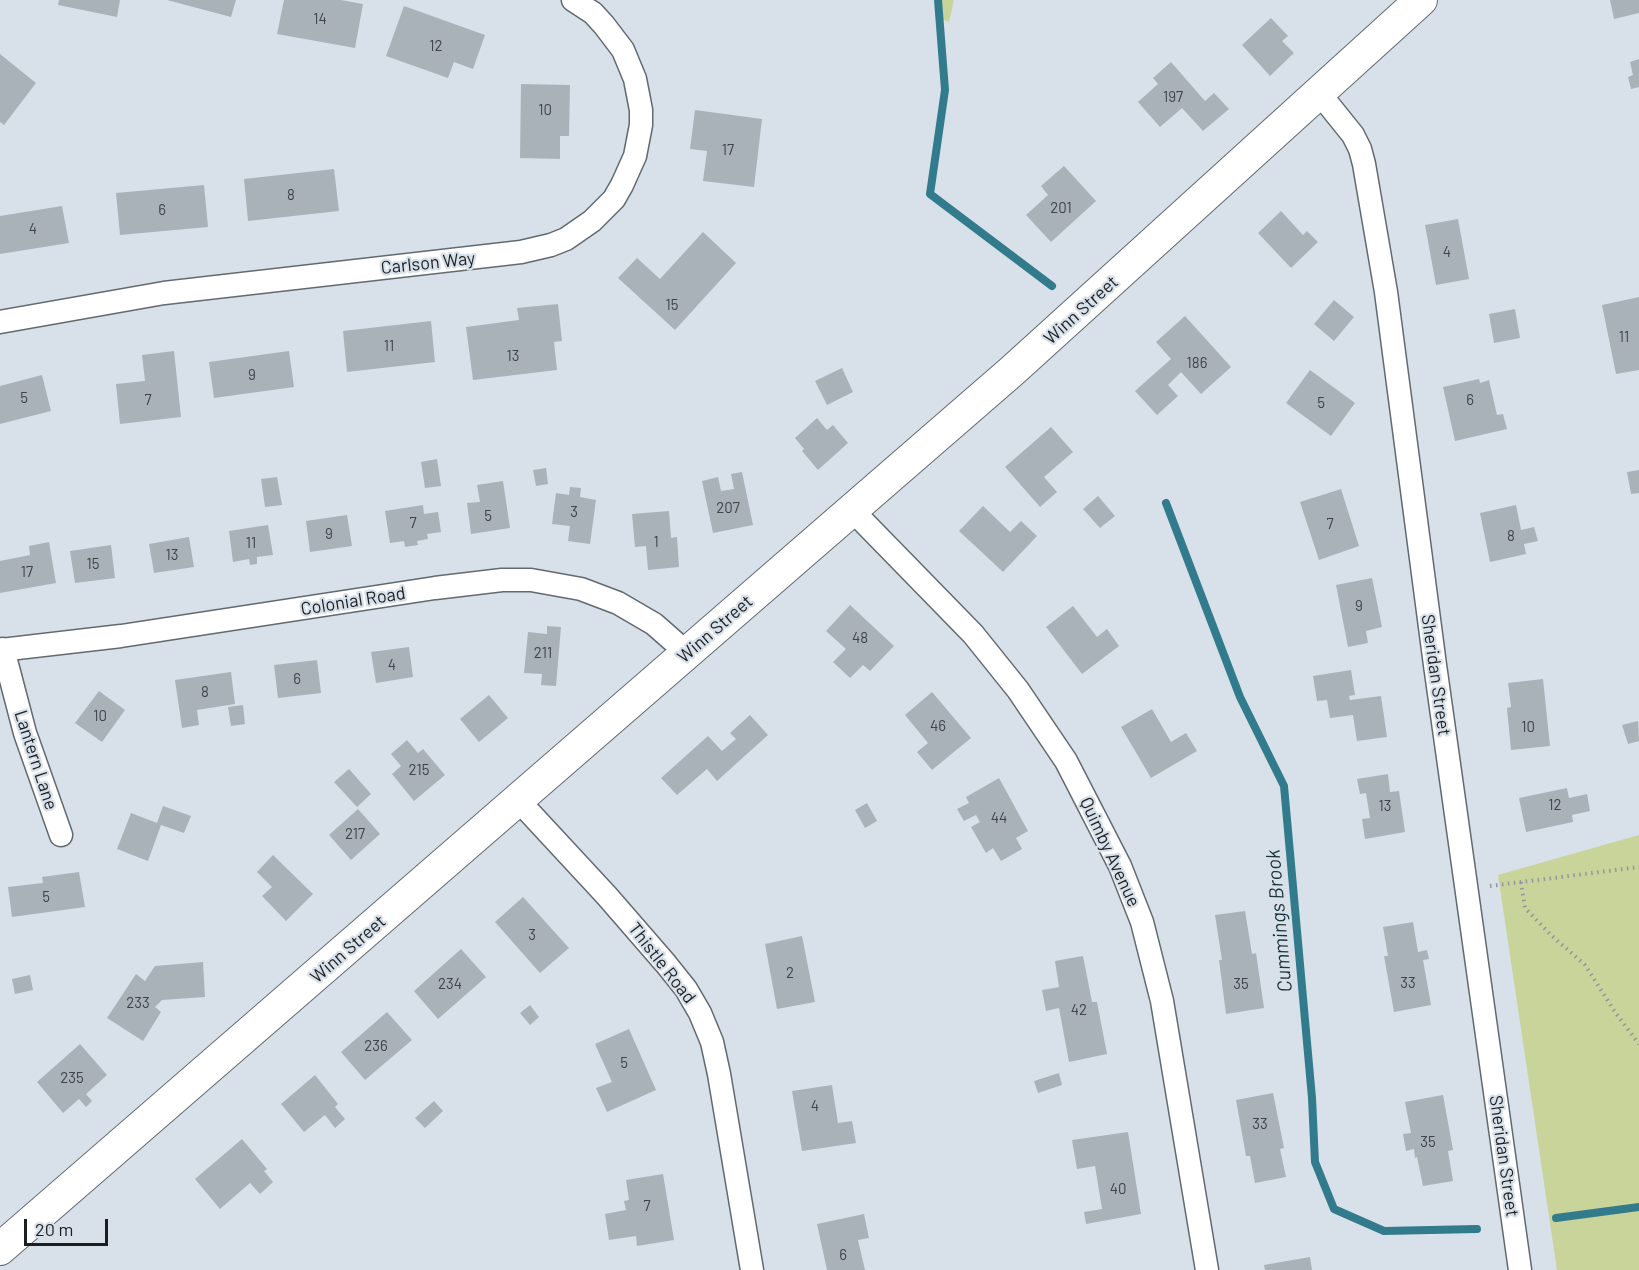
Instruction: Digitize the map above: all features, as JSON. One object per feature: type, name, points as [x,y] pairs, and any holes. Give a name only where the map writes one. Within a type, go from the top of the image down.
[{"type":"main road","name":"Winn Street","points":[[0,1249],[1012,371],[1421,0]]},
{"type":"street","name":"Carlson Way","points":[[0,322],[164,293],[521,252],[566,239],[592,221],[614,199],[635,156],[641,125],[640,102],[635,79],[623,50],[598,19],[573,0]]},
{"type":"street","name":"Sheridan Street","points":[[1320,94],[1353,135],[1360,148],[1386,292],[1520,1270]]},
{"type":"street","name":"Quimby Avenue","points":[[852,510],[973,634],[1018,690],[1066,762],[1120,866],[1142,922],[1162,1001],[1207,1270]]},
{"type":"street","name":"Colonial Road","points":[[1,650],[121,636],[435,588],[502,580],[531,580],[581,589],[618,603],[654,624],[687,653]]},
{"type":"street","name":"Lantern Lane","points":[[1,650],[25,733],[61,835]]},
{"type":"street","name":"Thistle Road","points":[[518,800],[666,964],[686,989],[700,1013],[712,1042],[719,1074],[752,1270]]},
{"type":"path","points":[[1466,889],[1639,867]]},
{"type":"path","points":[[1521,882],[1525,908],[1585,965],[1639,1044]]},
{"type":"green space","points":[[936,0],[954,0],[949,22],[935,16]]},
{"type":"green space","points":[[1639,835],[1639,1270],[1557,1270],[1498,875]]},
{"type":"building","points":[[59,0],[120,0],[117,17],[58,5]]},
{"type":"building","points":[[167,0],[236,0],[231,17]]},
{"type":"building","points":[[284,0],[341,0],[363,4],[355,48],[277,34]]},
{"type":"building","points":[[1610,0],[1639,0],[1639,13],[1614,19]]},
{"type":"building","points":[[404,6],[485,35],[473,69],[454,62],[448,78],[386,56]]},
{"type":"building","points":[[1271,18],[1288,36],[1282,41],[1294,53],[1270,76],[1242,45]]},
{"type":"building","points":[[0,54],[36,83],[4,125],[0,122]]},
{"type":"building","points":[[1639,59],[1639,87],[1631,89],[1628,77],[1633,75],[1630,62]]},
{"type":"building","points":[[1171,62],[1205,101],[1214,93],[1229,109],[1203,131],[1182,108],[1160,127],[1138,102],[1158,84],[1153,78]]},
{"type":"building","points":[[521,84],[570,85],[569,136],[560,136],[560,159],[520,158]]},
{"type":"building","points":[[695,110],[762,119],[754,187],[703,181],[707,151],[690,149]]},
{"type":"building","points":[[1064,166],[1096,201],[1051,242],[1026,215],[1048,195],[1041,186]]},
{"type":"building","points":[[334,169],[339,211],[248,221],[244,179]]},
{"type":"building","points":[[204,185],[208,227],[120,235],[116,193]]},
{"type":"building","points":[[62,206],[69,243],[0,254],[0,216]]},
{"type":"building","points":[[1281,211],[1303,235],[1307,231],[1318,242],[1291,268],[1258,233]]},
{"type":"building","points":[[1458,219],[1469,279],[1436,285],[1425,225]]},
{"type":"building","points":[[703,232],[736,263],[675,330],[618,278],[637,258],[660,279]]},
{"type":"building","points":[[1639,297],[1639,370],[1616,374],[1602,305]]},
{"type":"building","points":[[1334,300],[1354,317],[1334,341],[1314,324]]},
{"type":"building","points":[[558,304],[562,341],[554,342],[557,370],[473,380],[466,327],[519,320],[517,308]]},
{"type":"building","points":[[1515,309],[1520,338],[1494,343],[1489,314]]},
{"type":"building","points":[[1185,316],[1231,367],[1201,394],[1181,372],[1168,385],[1178,396],[1157,415],[1135,391],[1171,359],[1156,342]]},
{"type":"building","points":[[431,321],[435,362],[347,372],[343,331]]},
{"type":"building","points":[[174,351],[181,417],[120,424],[116,384],[145,381],[142,355]]},
{"type":"building","points":[[289,351],[294,387],[214,398],[209,362]]},
{"type":"building","points":[[842,368],[853,392],[827,405],[815,381]]},
{"type":"building","points":[[1310,370],[1355,403],[1331,436],[1286,403]]},
{"type":"building","points":[[42,375],[51,411],[0,424],[0,386]]},
{"type":"building","points":[[1479,379],[1480,383],[1489,380],[1497,415],[1503,414],[1507,429],[1455,441],[1443,387]]},
{"type":"building","points":[[817,418],[827,430],[833,425],[848,443],[818,470],[802,451],[804,449],[795,438]]},
{"type":"building","points":[[1051,427],[1073,452],[1044,477],[1057,492],[1040,507],[1005,467]]},
{"type":"building","points":[[437,459],[441,486],[425,488],[421,462]]},
{"type":"building","points":[[546,468],[548,484],[536,486],[533,470]]},
{"type":"building","points":[[1639,470],[1639,493],[1631,494],[1627,472]]},
{"type":"building","points":[[742,472],[753,525],[713,533],[702,481],[718,477],[721,491],[734,489],[731,474]]},
{"type":"building","points":[[277,477],[282,505],[265,507],[261,479]]},
{"type":"building","points":[[503,481],[510,528],[471,534],[467,503],[480,502],[477,485]]},
{"type":"building","points":[[570,487],[581,488],[580,497],[596,500],[590,544],[568,541],[570,526],[552,524],[556,493],[569,495]]},
{"type":"building","points":[[1341,489],[1359,546],[1319,560],[1300,502]]},
{"type":"building","points":[[1098,496],[1115,516],[1100,528],[1083,509]]},
{"type":"building","points":[[423,505],[424,514],[438,512],[441,532],[427,534],[428,539],[417,541],[418,545],[405,547],[404,541],[390,543],[385,511]]},
{"type":"building","points":[[1516,505],[1521,530],[1534,527],[1538,541],[1524,544],[1526,554],[1490,562],[1480,513]]},
{"type":"building","points":[[983,506],[1010,532],[1021,521],[1037,536],[1003,572],[959,531]]},
{"type":"building","points":[[669,511],[671,538],[677,537],[679,567],[648,570],[646,546],[635,547],[632,514]]},
{"type":"building","points":[[347,515],[352,546],[310,552],[306,521]]},
{"type":"building","points":[[268,525],[273,555],[257,557],[257,564],[250,565],[249,559],[233,562],[229,531]]},
{"type":"building","points":[[189,537],[194,567],[154,573],[149,544]]},
{"type":"building","points":[[49,542],[56,583],[0,593],[0,561],[30,555],[29,546]]},
{"type":"building","points":[[111,545],[115,578],[75,583],[70,551]]},
{"type":"building","points":[[1372,578],[1382,627],[1366,631],[1368,643],[1348,647],[1336,585]]},
{"type":"building","points":[[850,605],[894,646],[870,671],[863,665],[850,678],[833,662],[846,649],[826,631]]},
{"type":"building","points":[[1073,606],[1097,637],[1107,629],[1119,646],[1082,674],[1046,627]]},
{"type":"building","points":[[547,626],[561,627],[556,686],[541,685],[542,674],[524,673],[528,632],[547,634]]},
{"type":"building","points":[[409,647],[413,677],[376,683],[371,652]]},
{"type":"building","points":[[317,660],[321,693],[278,698],[274,665]]},
{"type":"building","points":[[1351,670],[1355,695],[1349,696],[1350,700],[1381,696],[1387,737],[1357,741],[1353,715],[1330,718],[1327,700],[1317,701],[1313,676]]},
{"type":"building","points":[[231,672],[235,704],[197,710],[199,725],[182,728],[175,680]]},
{"type":"building","points":[[1543,679],[1550,746],[1511,750],[1507,708],[1511,707],[1508,683]]},
{"type":"building","points":[[99,691],[125,710],[102,742],[75,723]]},
{"type":"building","points":[[932,692],[971,738],[932,770],[917,752],[928,743],[905,715]]},
{"type":"building","points":[[489,695],[508,718],[479,742],[460,719]]},
{"type":"building","points":[[243,705],[245,724],[231,726],[228,707]]},
{"type":"building","points":[[1152,709],[1171,742],[1186,733],[1197,751],[1151,778],[1121,727]]},
{"type":"building","points":[[750,715],[768,735],[717,781],[707,769],[677,795],[661,778],[708,736],[722,751],[736,739],[730,733]]},
{"type":"building","points":[[1638,721],[1639,741],[1628,744],[1622,725]]},
{"type":"building","points":[[407,740],[418,753],[423,749],[445,775],[414,801],[392,774],[401,766],[391,754]]},
{"type":"building","points":[[349,769],[371,794],[357,807],[334,782]]},
{"type":"building","points":[[1388,774],[1390,792],[1399,791],[1405,832],[1365,839],[1362,819],[1370,818],[1366,793],[1360,794],[1357,779]]},
{"type":"building","points":[[999,778],[1028,831],[1016,838],[1022,849],[1001,861],[993,848],[986,853],[971,827],[980,822],[976,815],[964,821],[957,809],[969,803],[966,797]]},
{"type":"building","points":[[1567,788],[1569,798],[1587,794],[1590,811],[1572,815],[1573,822],[1526,832],[1519,798]]},
{"type":"building","points":[[867,803],[877,821],[865,828],[855,810]]},
{"type":"building","points":[[163,806],[191,816],[184,833],[161,825],[148,861],[117,849],[131,813],[157,823]]},
{"type":"building","points":[[358,809],[380,834],[351,860],[329,835]]},
{"type":"building","points":[[273,855],[313,894],[286,921],[262,896],[272,887],[257,872]]},
{"type":"building","points":[[79,872],[85,907],[12,917],[8,887],[43,883],[42,877]]},
{"type":"building","points":[[523,897],[569,948],[540,973],[495,922]]},
{"type":"building","points":[[1245,911],[1252,954],[1256,953],[1264,1008],[1226,1014],[1219,960],[1222,960],[1215,915]]},
{"type":"building","points":[[1413,922],[1418,952],[1427,950],[1429,959],[1423,960],[1431,1005],[1394,1012],[1384,956],[1388,956],[1383,927]]},
{"type":"building","points":[[802,936],[815,1002],[777,1009],[765,944]]},
{"type":"building","points":[[461,949],[486,977],[438,1019],[414,991]]},
{"type":"building","points":[[1083,956],[1092,1002],[1097,1002],[1107,1054],[1069,1062],[1059,1008],[1046,1011],[1042,990],[1059,987],[1055,961]]},
{"type":"building","points":[[203,962],[205,997],[162,1000],[155,1007],[161,1012],[143,1041],[107,1018],[136,974],[145,981],[155,966]]},
{"type":"building","points":[[30,975],[33,990],[15,994],[12,979]]},
{"type":"building","points":[[530,1005],[539,1017],[530,1025],[520,1013]]},
{"type":"building","points":[[387,1012],[412,1040],[365,1080],[341,1052]]},
{"type":"building","points":[[629,1029],[656,1090],[607,1112],[596,1088],[612,1082],[595,1044]]},
{"type":"building","points":[[80,1044],[107,1075],[86,1094],[92,1101],[86,1107],[79,1099],[63,1113],[37,1082]]},
{"type":"building","points":[[1059,1073],[1062,1085],[1038,1093],[1034,1081]]},
{"type":"building","points":[[315,1075],[338,1104],[335,1107],[345,1119],[335,1128],[325,1115],[304,1132],[281,1104]]},
{"type":"building","points":[[832,1085],[838,1123],[852,1121],[856,1143],[802,1151],[792,1091]]},
{"type":"building","points":[[1273,1093],[1284,1148],[1280,1149],[1286,1177],[1255,1183],[1250,1156],[1246,1156],[1236,1100]]},
{"type":"building","points":[[1443,1095],[1453,1150],[1448,1151],[1453,1181],[1423,1186],[1414,1149],[1406,1151],[1403,1134],[1411,1133],[1405,1102]]},
{"type":"building","points":[[434,1101],[443,1111],[425,1128],[415,1118]]},
{"type":"building","points":[[1128,1132],[1141,1214],[1086,1224],[1084,1212],[1102,1209],[1095,1166],[1077,1169],[1072,1140]]},
{"type":"building","points":[[242,1139],[267,1169],[264,1171],[273,1182],[260,1194],[250,1183],[220,1209],[195,1179]]},
{"type":"building","points":[[663,1174],[674,1240],[637,1246],[636,1236],[609,1240],[605,1214],[626,1210],[624,1201],[629,1200],[626,1180]]},
{"type":"building","points":[[864,1214],[869,1238],[858,1240],[865,1270],[827,1270],[817,1224]]},
{"type":"building","points":[[1310,1257],[1312,1270],[1265,1270],[1264,1265]]},
{"type":"waterway","name":"Cummings Brook","points":[[938,0],[945,90],[930,194],[1052,286]]},
{"type":"waterway","name":"Cummings Brook","points":[[1166,503],[1240,697],[1284,786],[1312,1098],[1315,1162],[1334,1209],[1384,1231],[1477,1229]]},
{"type":"waterway","name":"Cummings Brook","points":[[1556,1218],[1639,1207]]}]
